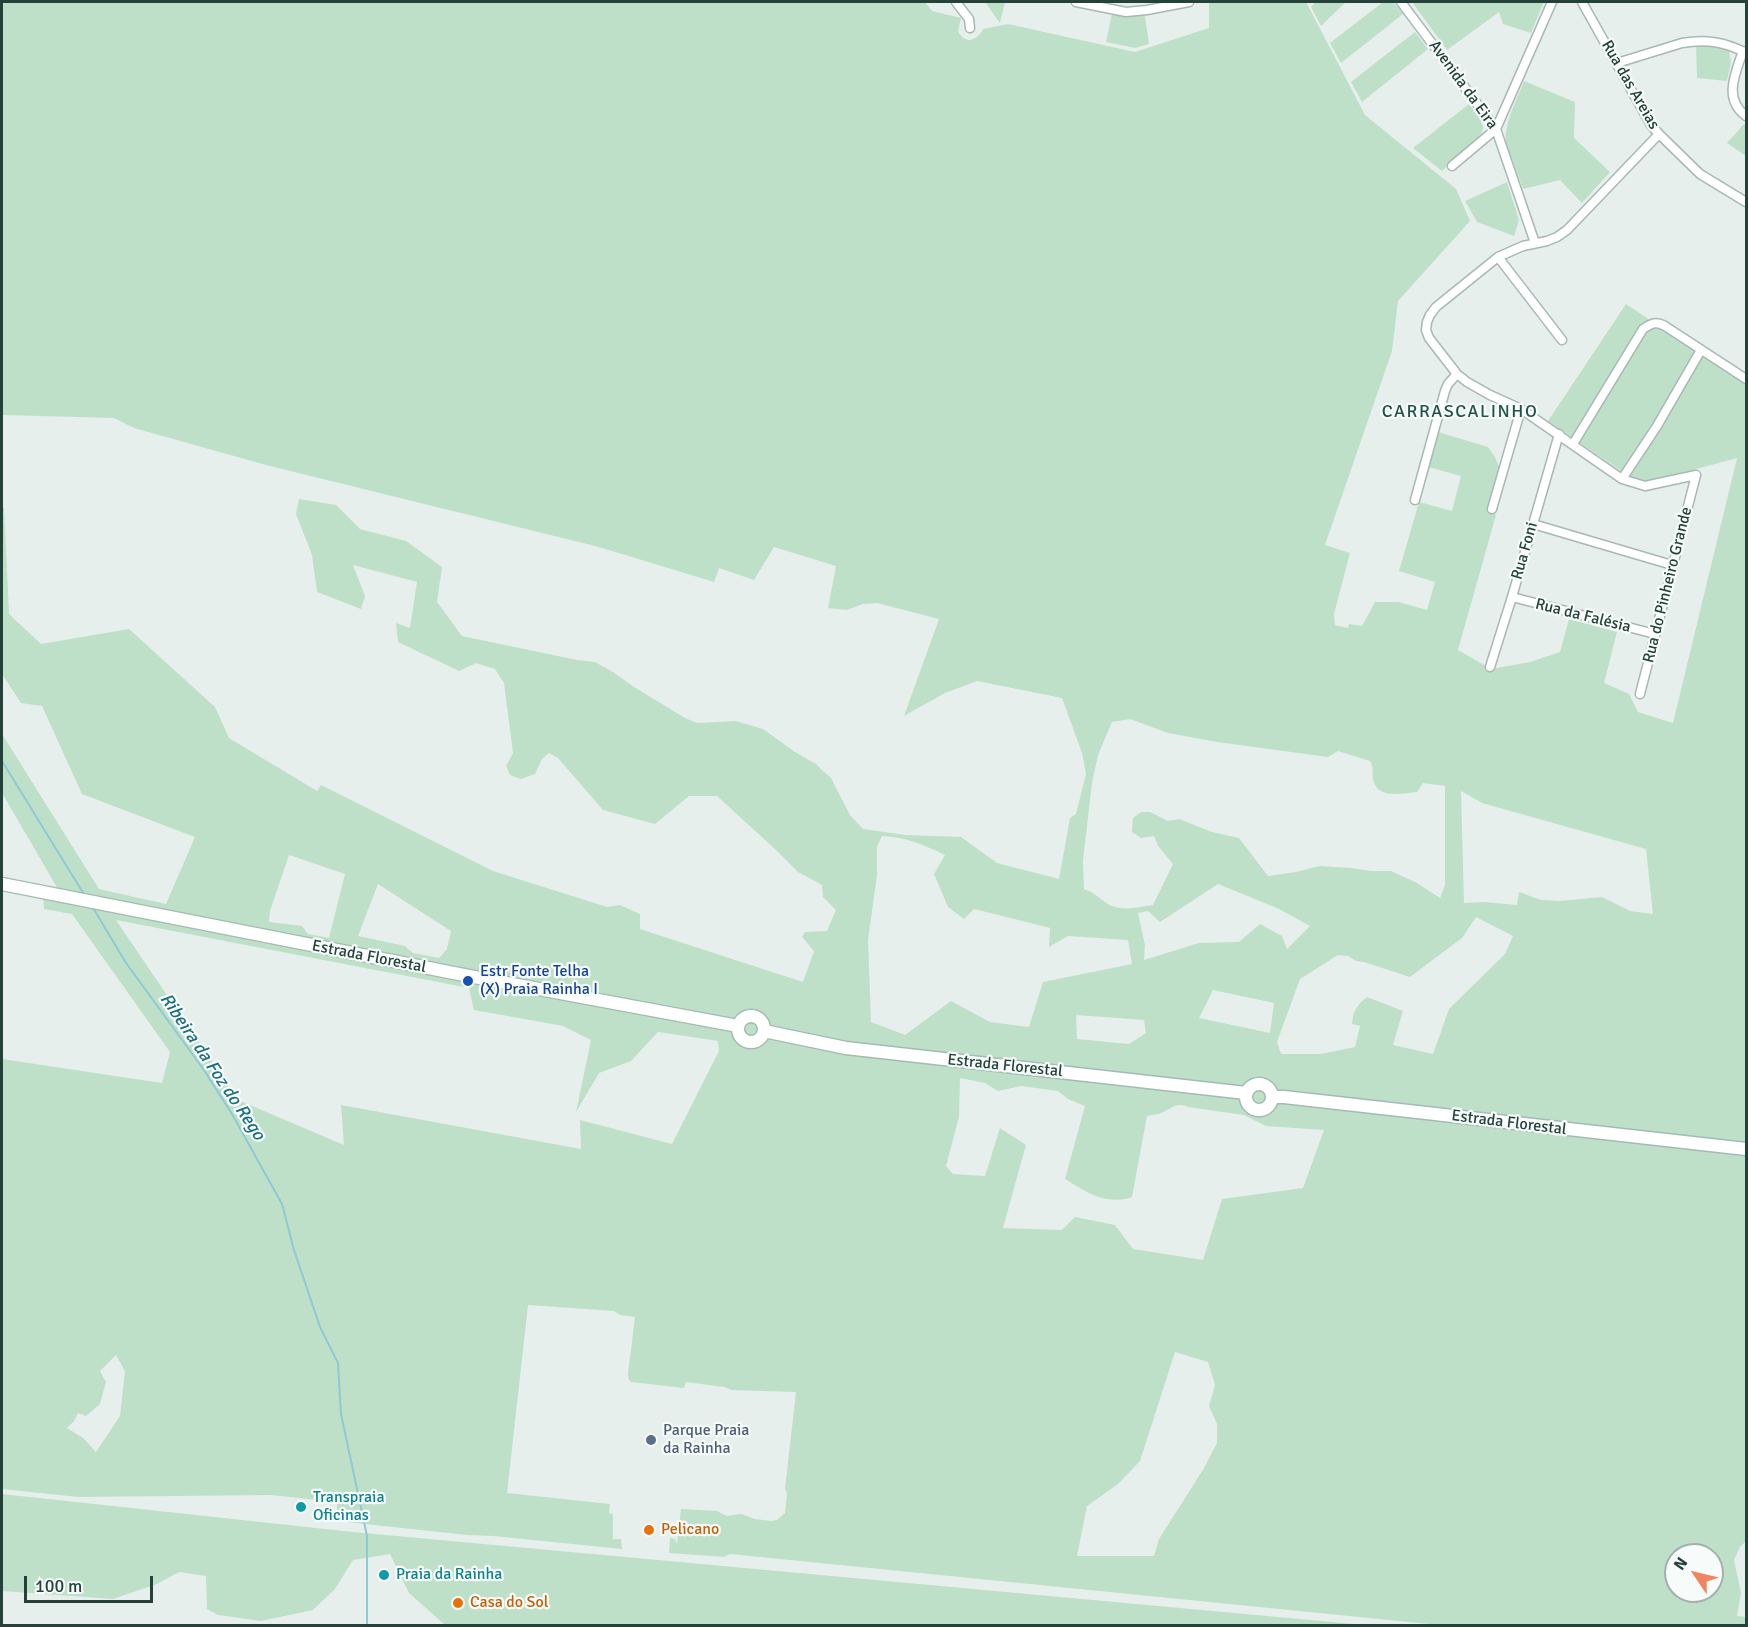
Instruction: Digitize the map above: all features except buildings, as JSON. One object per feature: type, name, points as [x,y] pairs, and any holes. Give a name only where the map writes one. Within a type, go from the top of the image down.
[{"type":"main road","name":"Estrada Florestal","points":[[2,884],[738,1026],[738,1032],[745,1041],[753,1042],[760,1038],[764,1031],[846,1048],[1246,1093]]},
{"type":"main road","points":[[1262,1084],[1269,1089],[1272,1097],[1268,1107],[1255,1110],[1249,1107],[1246,1093],[1250,1087],[1262,1084]]},
{"type":"main road","name":"Estrada Florestal","points":[[1272,1097],[1746,1149]]},
{"type":"street","points":[[956,2],[969,19],[970,28]]},
{"type":"street","points":[[1076,2],[1126,12],[1189,2]]},
{"type":"street","name":"Avenida da Eira","points":[[1401,2],[1496,129],[1535,243]]},
{"type":"street","points":[[1452,166],[1496,129],[1552,2]]},
{"type":"street","name":"Rua das Areias","points":[[1582,2],[1651,125],[1700,174],[1746,202]]},
{"type":"street","points":[[1617,63],[1694,41],[1716,41],[1729,45],[1745,52],[1735,76],[1732,91],[1739,111],[1746,116]]},
{"type":"street","points":[[1659,134],[1567,230],[1557,237],[1516,248],[1498,258],[1443,300],[1426,322],[1426,330],[1429,338],[1457,374],[1480,390],[1521,409],[1622,479],[1658,426],[1701,350]]},
{"type":"street","points":[[1498,258],[1562,340]]},
{"type":"street","points":[[1573,444],[1643,329],[1652,324],[1658,322],[1746,379]]},
{"type":"street","points":[[1414,500],[1445,391],[1457,374]]},
{"type":"street","points":[[1492,509],[1521,409]]},
{"type":"street","name":"Rua Foni","points":[[1490,667],[1559,434]]},
{"type":"street","name":"Rua do Pinheiro Grande","points":[[1622,479],[1645,486],[1696,475],[1640,694]]},
{"type":"street","points":[[1533,524],[1672,565]]},
{"type":"street","name":"Rua da Falésia","points":[[1512,597],[1655,634]]},
{"type":"green space","points":[[2,2],[925,2],[932,11],[961,18],[958,31],[967,40],[974,39],[983,29],[1008,24],[1135,52],[1209,28],[1209,2],[1306,2],[1365,115],[1456,189],[1470,221],[1398,301],[1392,351],[1325,545],[1350,553],[1334,614],[1335,625],[1348,628],[1349,624],[1362,626],[1375,602],[1398,602],[1427,610],[1435,582],[1399,571],[1419,502],[1452,511],[1461,476],[1428,467],[1438,432],[1488,447],[1500,469],[1488,509],[1496,515],[1458,650],[1491,669],[1530,662],[1560,652],[1569,619],[1617,632],[1604,683],[1629,694],[1638,712],[1673,723],[1737,458],[1648,482],[1636,481],[1548,421],[1626,304],[1746,384],[1746,1541],[1740,1547],[1734,1560],[1741,1593],[1737,1616],[1746,1617],[1746,1625],[1439,1625],[730,1554],[724,1557],[669,1553],[670,1538],[675,1539],[677,1544],[681,1509],[717,1511],[727,1516],[741,1514],[771,1521],[777,1520],[785,1513],[787,1493],[785,1489],[796,1392],[732,1390],[686,1382],[684,1388],[631,1382],[628,1374],[635,1317],[620,1315],[614,1311],[528,1305],[507,1493],[610,1504],[609,1513],[613,1514],[613,1539],[621,1539],[622,1549],[337,1521],[337,1502],[271,1495],[78,1497],[2,1489],[2,1059],[162,1083],[170,1052],[72,914],[44,909],[43,893],[62,896],[2,793],[2,734],[99,889],[166,904],[195,837],[82,794],[42,706],[21,703],[2,674],[2,508],[4,508],[9,614],[41,644],[129,629],[215,707],[229,738],[317,791],[321,785],[493,871],[607,907],[620,905],[640,914],[640,929],[803,982],[814,951],[802,937],[805,932],[827,931],[836,910],[823,897],[822,885],[798,872],[717,796],[689,796],[655,824],[603,810],[558,758],[549,753],[542,759],[535,774],[521,779],[510,775],[506,766],[513,753],[504,683],[495,669],[476,663],[459,671],[398,642],[396,623],[410,628],[417,582],[353,565],[365,596],[361,609],[317,592],[312,555],[296,514],[299,499],[336,505],[360,529],[406,541],[442,567],[437,602],[462,636],[595,662],[685,718],[697,723],[736,721],[763,729],[816,764],[831,778],[850,815],[863,829],[906,835],[961,837],[997,863],[1059,879],[1070,818],[1076,814],[1086,774],[1082,753],[1062,698],[977,681],[945,693],[904,716],[939,619],[877,603],[863,604],[847,610],[828,608],[836,566],[774,547],[754,580],[719,568],[714,582],[599,547],[266,465],[134,428],[114,418],[2,415]],"holes":[[[1130,719],[1168,733],[1328,757],[1338,751],[1370,761],[1373,780],[1376,786],[1385,793],[1417,792],[1423,783],[1445,786],[1445,885],[1440,898],[1417,883],[1391,871],[1319,866],[1268,876],[1239,838],[1212,832],[1179,819],[1168,821],[1150,812],[1141,812],[1133,818],[1132,832],[1141,838],[1154,836],[1158,846],[1173,864],[1153,905],[1128,908],[1110,905],[1084,889],[1083,860],[1092,783],[1098,755],[1112,722]],[[1461,791],[1482,803],[1646,849],[1653,914],[1630,911],[1602,897],[1560,901],[1541,900],[1519,892],[1517,905],[1464,903]],[[882,836],[915,842],[945,855],[934,874],[948,907],[964,919],[974,909],[1050,928],[1049,947],[1068,936],[1128,940],[1132,964],[1043,982],[1029,1027],[990,1022],[951,1001],[905,1035],[871,1022],[868,940],[877,875],[877,847]],[[289,855],[345,874],[329,938],[308,934],[302,926],[269,922],[270,911]],[[378,884],[451,931],[447,949],[439,958],[413,953],[405,946],[358,936]],[[1218,884],[1279,909],[1310,926],[1287,949],[1282,936],[1260,924],[1239,942],[1199,943],[1144,960],[1145,945],[1138,913],[1148,911],[1160,922]],[[1476,917],[1513,936],[1505,954],[1449,1009],[1433,1054],[1393,1045],[1403,1011],[1367,997],[1353,1015],[1352,1024],[1360,1026],[1355,1047],[1321,1054],[1281,1054],[1277,1042],[1300,979],[1338,955],[1348,956],[1356,961],[1410,977],[1462,938]],[[116,920],[469,988],[474,1010],[563,1026],[591,1040],[576,1112],[599,1073],[631,1061],[658,1032],[718,1041],[719,1051],[672,1144],[580,1120],[581,1149],[341,1105],[344,1145],[238,1100]],[[1213,990],[1274,1003],[1270,1033],[1199,1018]],[[1076,1015],[1144,1020],[1146,1033],[1129,1044],[1077,1039]],[[960,1078],[985,1083],[998,1091],[1021,1086],[1058,1091],[1068,1099],[1085,1106],[1065,1179],[1105,1199],[1132,1197],[1147,1116],[1162,1113],[1176,1106],[1183,1105],[1244,1115],[1266,1126],[1324,1130],[1303,1188],[1222,1199],[1203,1260],[1133,1249],[1115,1225],[1075,1217],[1062,1230],[1003,1228],[1026,1145],[1000,1128],[985,1176],[953,1174],[946,1166],[959,1117]],[[1175,1352],[1208,1362],[1215,1385],[1209,1406],[1217,1424],[1217,1443],[1204,1468],[1159,1539],[1154,1556],[1077,1556],[1087,1506],[1118,1484],[1140,1461]],[[116,1355],[125,1371],[120,1416],[96,1452],[83,1438],[67,1428],[78,1413],[86,1416],[100,1404],[106,1382],[100,1371]]]},
{"type":"green space","points":[[985,2],[1005,2],[1000,23]]},
{"type":"green space","points":[[1315,2],[1346,2],[1321,26],[1311,7]]},
{"type":"green space","points":[[1383,2],[1393,2],[1403,14],[1341,63],[1330,43]]},
{"type":"green space","points":[[1412,2],[1544,2],[1531,33],[1503,24],[1499,12],[1447,50]]},
{"type":"green space","points":[[1112,14],[1145,16],[1149,44],[1135,48],[1106,42]]},
{"type":"green space","points":[[1415,32],[1428,49],[1362,102],[1351,82]]},
{"type":"green space","points":[[1696,45],[1709,45],[1729,51],[1731,62],[1727,81],[1697,78]]},
{"type":"green space","points":[[1524,81],[1575,102],[1574,138],[1610,172],[1582,203],[1560,180],[1523,189],[1506,143],[1506,135],[1509,119]]},
{"type":"green space","points":[[1469,104],[1482,122],[1483,129],[1472,145],[1442,171],[1413,148]]},
{"type":"green space","points":[[1744,124],[1746,125],[1746,156],[1727,143]]},
{"type":"green space","points":[[1507,182],[1519,220],[1514,236],[1477,222],[1465,201]]},
{"type":"green space","points":[[2,1494],[353,1532],[1365,1625],[445,1625],[409,1593],[390,1554],[353,1560],[335,1589],[313,1610],[261,1621],[218,1615],[207,1609],[206,1576],[179,1572],[157,1584],[113,1599],[2,1591]]},
{"type":"waterway","name":"Ribeira da Foz do Rego","points":[[2,761],[85,896]]},
{"type":"waterway","name":"Ribeira da Foz do Rego","points":[[92,906],[126,963],[204,1070],[232,1114],[282,1204],[294,1250],[320,1327],[338,1363],[341,1414],[367,1536],[367,1626]]},
{"type":"place","name":"Estr Fonte Telha (X) Praia Rainha I","points":[[468,981]]},
{"type":"place","name":"Parque Praia da Rainha","points":[[651,1440]]},
{"type":"place","name":"Transpraia Oficinas","points":[[301,1507]]},
{"type":"place","name":"Pelicano","points":[[649,1530]]},
{"type":"place","name":"Praia da Rainha","points":[[384,1575]]},
{"type":"place","name":"Casa do Sol","points":[[458,1603]]},
{"type":"district","name":"CARRASCALINHO","points":[[1460,412]]}]
